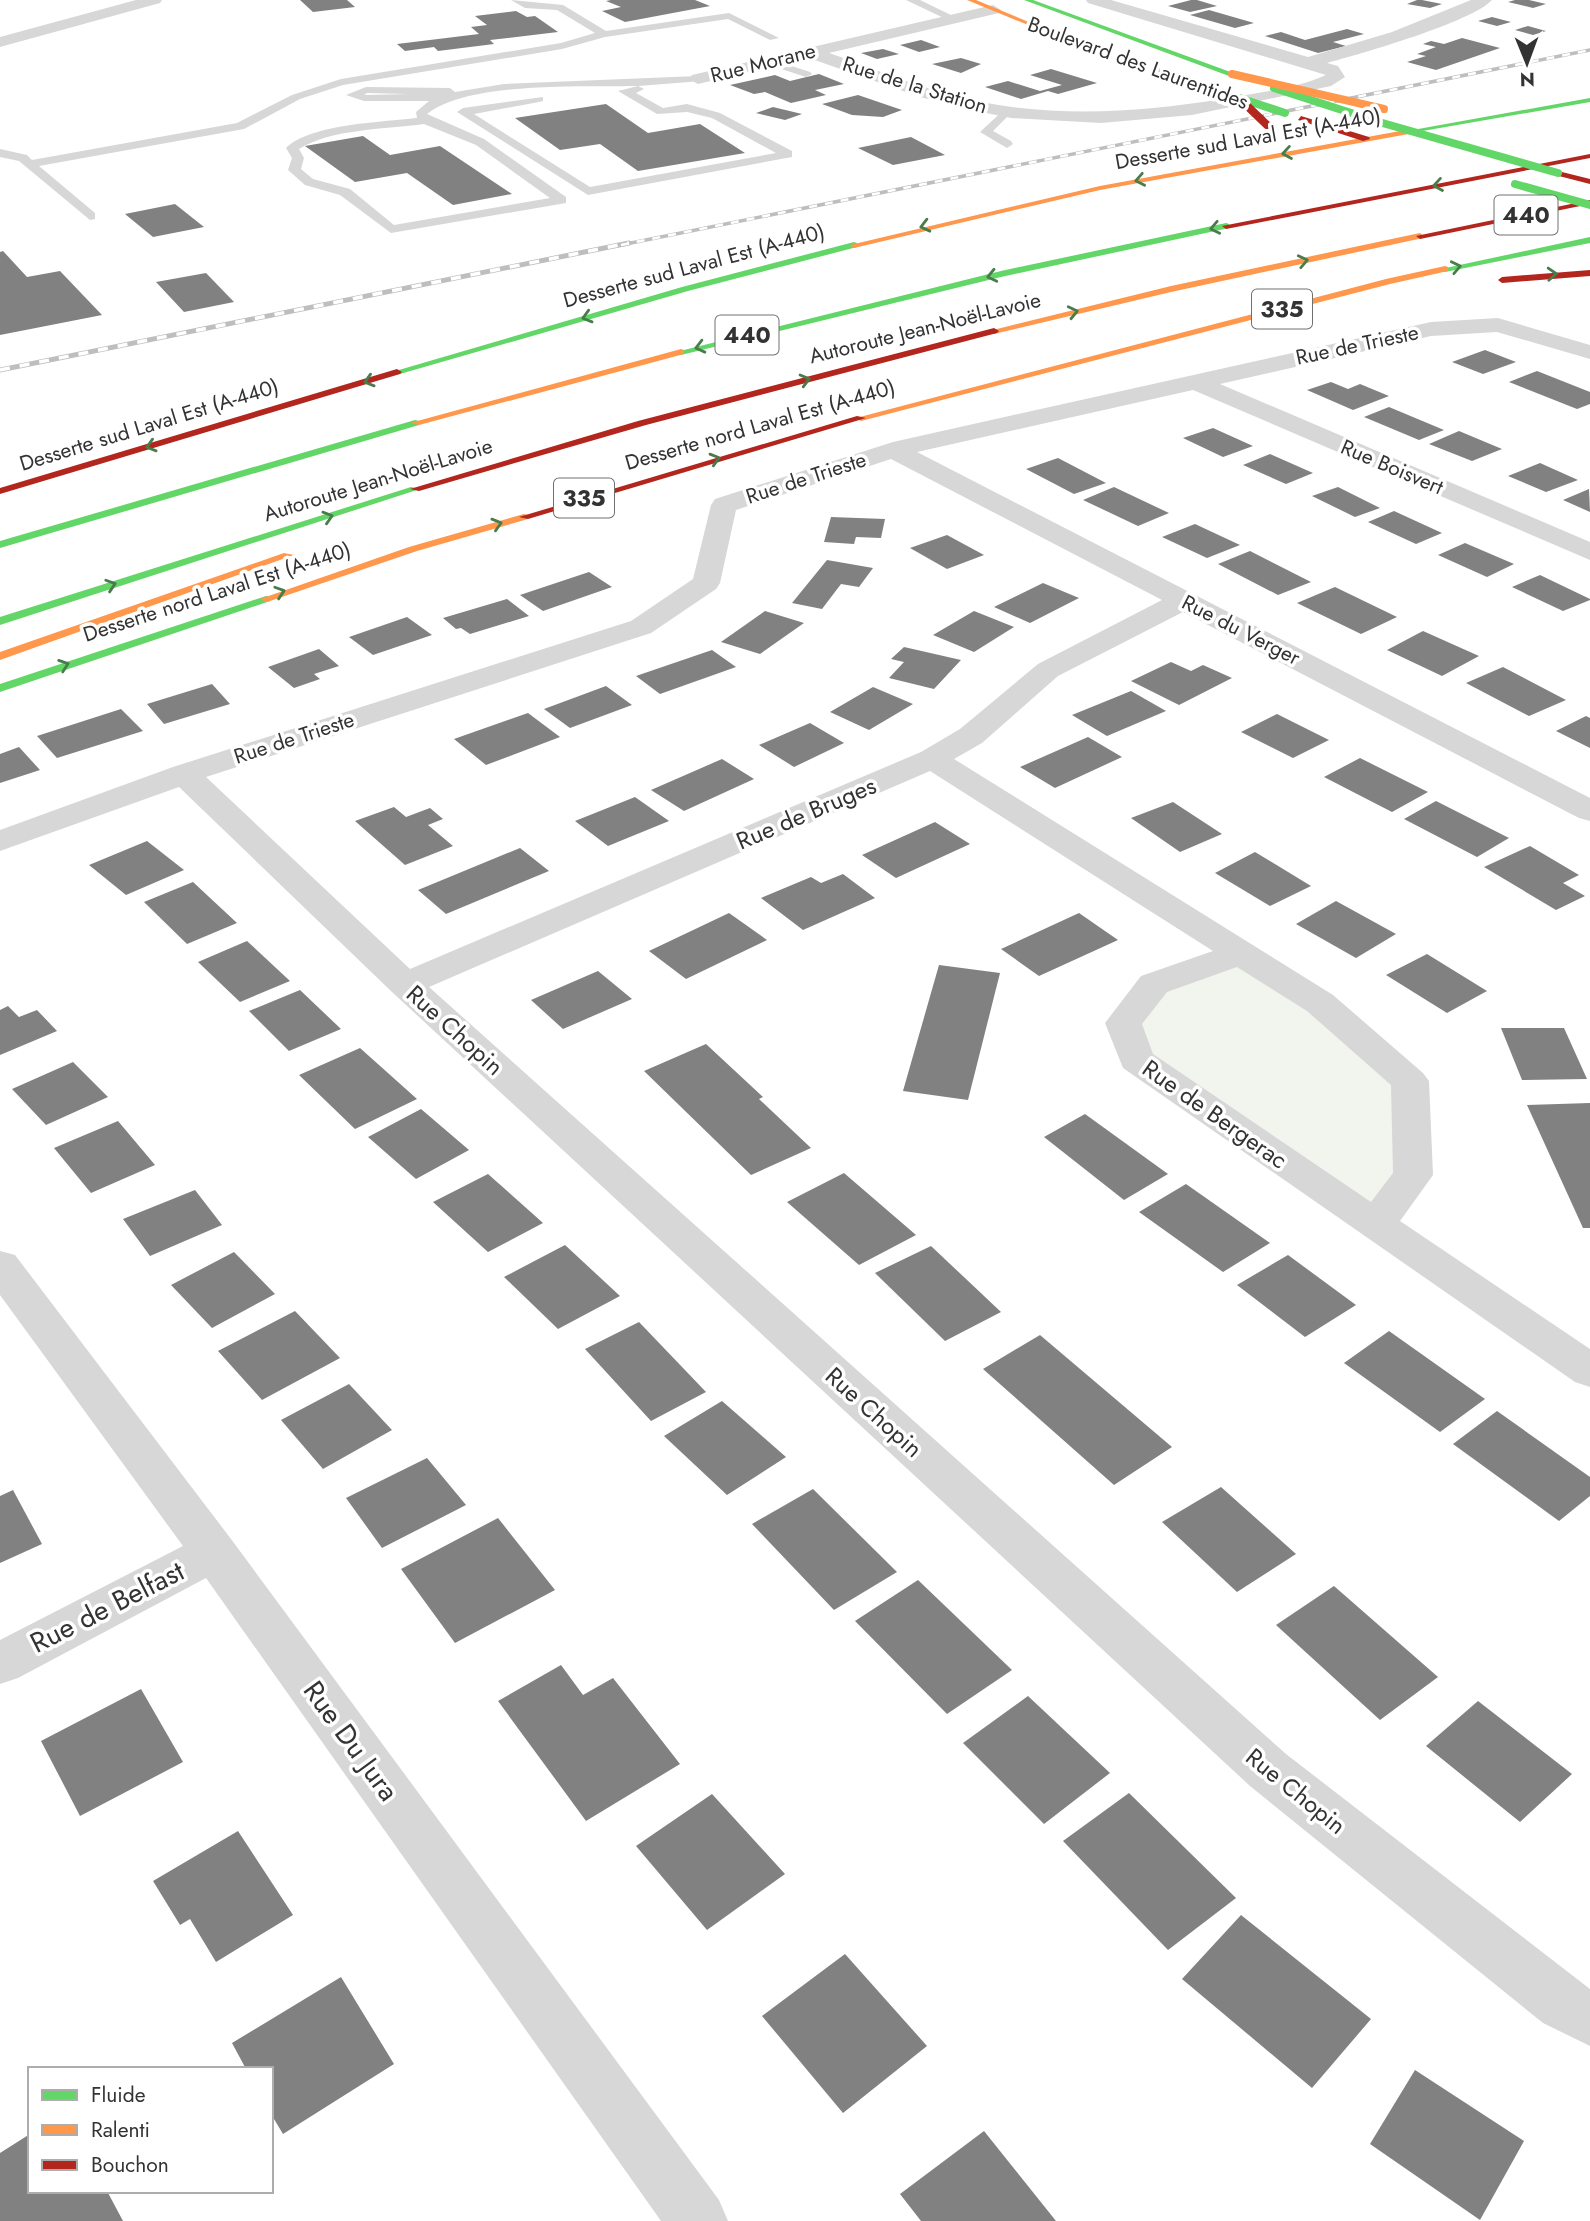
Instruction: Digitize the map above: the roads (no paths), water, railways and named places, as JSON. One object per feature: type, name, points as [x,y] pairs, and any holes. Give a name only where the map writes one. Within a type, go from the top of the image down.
[{"type":"main road","name":"Boulevard des Laurentides","points":[[970,0],[1062,37]]},
{"type":"main road","name":"Boulevard des Laurentides","points":[[1027,0],[1232,74],[1411,131],[1590,182]]},
{"type":"main road","name":"Boulevard des Laurentides","points":[[1154,70],[1242,102],[1405,151]]},
{"type":"main road","points":[[1232,74],[1402,111]]},
{"type":"main road","points":[[1423,113],[1457,118],[1513,113],[1590,100]]},
{"type":"main road","points":[[1242,102],[1267,125],[1269,131],[1268,138],[1259,147],[1255,159]]},
{"type":"main road","name":"Desserte sud Laval Est (A-440)","points":[[0,491],[511,339],[786,261],[1040,200],[1411,131],[1457,118]]},
{"type":"main road","name":"Autoroute Jean-Noël-Lavoie","points":[[0,545],[470,408],[824,316],[1186,234],[1590,156]]},
{"type":"main road","points":[[1451,165],[1590,204]]},
{"type":"main road","name":"Autoroute Jean-Noël-Lavoie","points":[[0,621],[431,485],[739,397],[1193,284],[1590,204]]},
{"type":"main road","name":"335","points":[[1176,336],[1389,281],[1590,240]]},
{"type":"main road","points":[[1481,283],[1544,275],[1590,273]]},
{"type":"main road","points":[[1176,336],[1385,299]]},
{"type":"main road","name":"Desserte nord Laval Est (A-440)","points":[[0,688],[331,575],[564,503],[979,385],[1176,336]]},
{"type":"main road","points":[[493,484],[739,397]]},
{"type":"main road","points":[[0,656],[298,552]]},
{"type":"street","points":[[0,42],[154,0]]},
{"type":"street","name":"Boulevard des Laurentides","points":[[1094,0],[1332,70]]},
{"type":"street","name":"Rue de la Station","points":[[1308,62],[1372,45],[1441,20],[1485,0]]},
{"type":"street","name":"Rue Morane","points":[[698,79],[992,10]]},
{"type":"street","name":"Rue de la Station","points":[[808,52],[936,96],[1007,111],[1090,117],[1163,114],[1325,82],[1336,77],[1332,70],[1362,61],[1369,54],[1372,45]]},
{"type":"street","name":"Rue de Trieste","points":[[0,841],[184,774],[641,627],[706,583],[724,505],[893,450],[1431,329],[1498,325],[1590,352]]},
{"type":"street","name":"Rue Boisvert","points":[[1194,382],[1590,552]]},
{"type":"street","name":"Rue du Verger","points":[[893,450],[1590,811]]},
{"type":"street","name":"Rue de Bruges","points":[[405,984],[932,759],[971,736],[1048,670],[1184,600]]},
{"type":"street","points":[[932,759],[1320,1003],[1410,1081],[1413,1175],[1375,1226]]},
{"type":"street","name":"Rue Chopin","points":[[184,774],[405,984],[1268,1770],[1563,2004],[1590,2019]]},
{"type":"street","name":"Rue de Bergerac","points":[[1242,953],[1154,984],[1123,1023],[1136,1060],[1590,1371]]},
{"type":"street","name":"Rue Du Jura","points":[[0,1265],[214,1552],[698,2221]]},
{"type":"street","name":"Rue de Belfast","points":[[0,1663],[214,1552]]},
{"type":"lane","points":[[516,0],[525,5],[559,7],[604,34]]},
{"type":"lane","points":[[912,0],[952,18]]},
{"type":"lane","points":[[29,164],[240,126],[296,97],[341,82],[562,46],[604,34],[729,16],[774,38]]},
{"type":"lane","points":[[770,62],[806,74]]},
{"type":"lane","points":[[445,97],[421,111],[425,120],[480,142],[561,200],[391,229],[345,192],[309,181],[294,170],[298,158],[292,148],[298,142],[326,135],[425,120],[550,98],[624,91],[698,79]]},
{"type":"lane","points":[[468,92],[366,90],[352,95],[364,98],[445,97],[515,87],[669,83]]},
{"type":"lane","points":[[463,112],[588,191],[788,154],[716,115],[687,108],[661,112],[624,91]]},
{"type":"lane","points":[[1007,111],[986,132],[1007,144]]},
{"type":"lane","points":[[0,153],[14,155],[29,164],[90,216]]},
{"type":"railway","points":[[621,245],[1590,50]]},
{"type":"railway","points":[[0,370],[629,243]]}]
